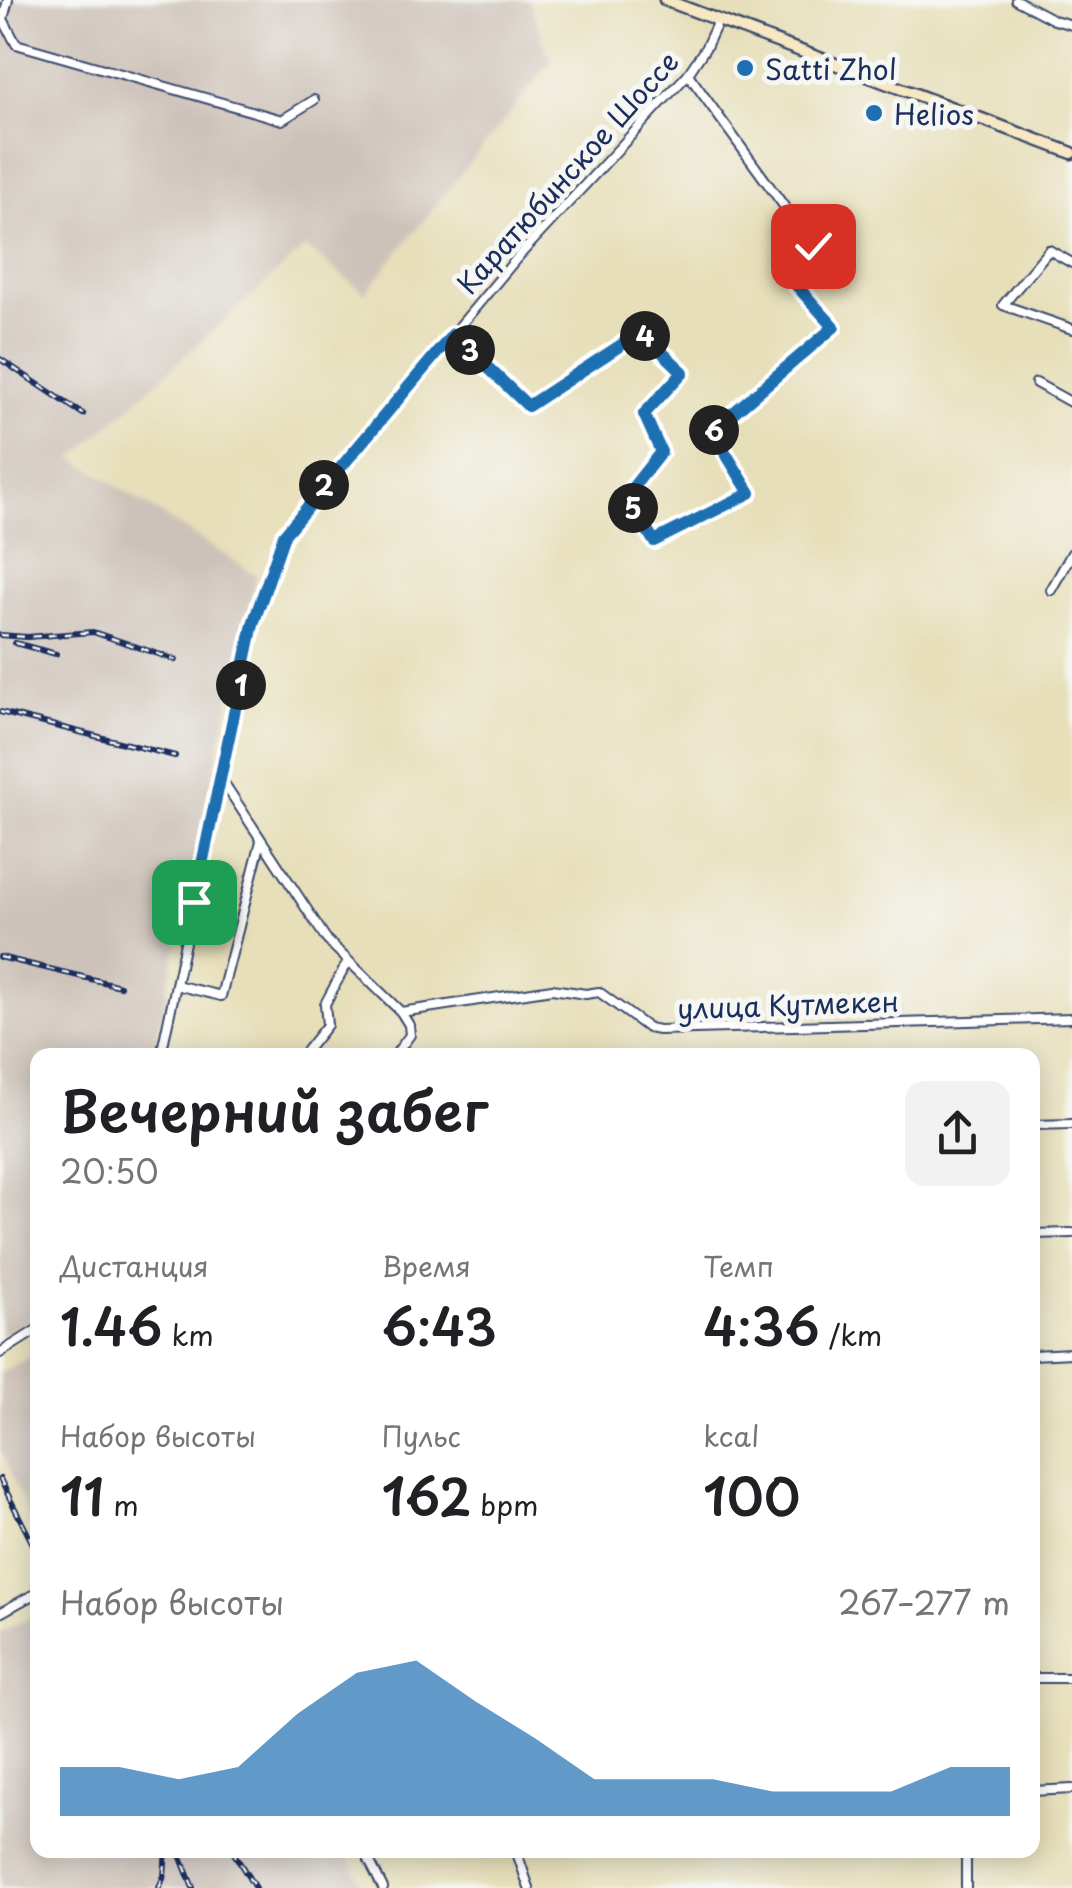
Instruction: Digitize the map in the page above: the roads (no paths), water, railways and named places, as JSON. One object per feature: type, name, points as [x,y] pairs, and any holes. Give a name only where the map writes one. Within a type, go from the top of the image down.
[{"type":"main road","points":[[665,0],[1072,152]]},
{"type":"street","points":[[8,0],[3,19],[16,44],[282,120],[314,100]]},
{"type":"street","points":[[1016,0],[1072,25]]},
{"type":"street","name":"Каратюбинское Шоссе","points":[[162,1048],[253,624],[284,535],[517,258],[688,74],[718,21]]},
{"type":"street","points":[[453,334],[528,406],[641,332],[683,372],[644,414],[661,452],[626,496],[654,541],[750,493],[712,431],[834,327],[777,264],[813,246],[688,74]]},
{"type":"street","points":[[1072,262],[1050,250],[1003,305],[1072,328]]},
{"type":"street","points":[[1036,384],[1072,404]]},
{"type":"street","points":[[1051,590],[1072,553]]},
{"type":"street","points":[[222,780],[328,940],[400,1012],[411,1030],[399,1048]]},
{"type":"street","points":[[176,985],[222,996],[261,840]]},
{"type":"street","points":[[309,1048],[327,1025],[325,1004],[348,961]]},
{"type":"street","name":"улица Кутмекен","points":[[400,1012],[552,989],[600,992],[648,1028],[658,1030],[1072,1018]]},
{"type":"street","points":[[1040,1125],[1072,1124]]},
{"type":"street","points":[[1040,1234],[1072,1233]]},
{"type":"street","points":[[0,1353],[30,1334]]},
{"type":"street","points":[[1040,1355],[1072,1353]]},
{"type":"street","points":[[0,1613],[30,1596]]},
{"type":"street","points":[[1040,1678],[1072,1678]]},
{"type":"street","points":[[1040,1790],[1072,1788]]},
{"type":"street","points":[[368,1858],[383,1888]]},
{"type":"street","points":[[519,1858],[529,1888]]},
{"type":"street","points":[[966,1858],[966,1888]]},
{"type":"railway","points":[[0,359],[83,414]]},
{"type":"railway","points":[[0,635],[93,632],[176,660]]},
{"type":"railway","points":[[15,643],[56,654]]},
{"type":"railway","points":[[0,712],[175,756]]},
{"type":"railway","points":[[0,957],[120,986]]},
{"type":"railway","points":[[0,1479],[30,1538]]},
{"type":"railway","points":[[159,1888],[165,1858]]},
{"type":"railway","points":[[181,1858],[193,1888]]},
{"type":"railway","points":[[237,1858],[255,1888]]},
{"type":"place","name":"Satti Zhol","points":[[745,68]]},
{"type":"place","name":"Helios","points":[[874,113]]}]
